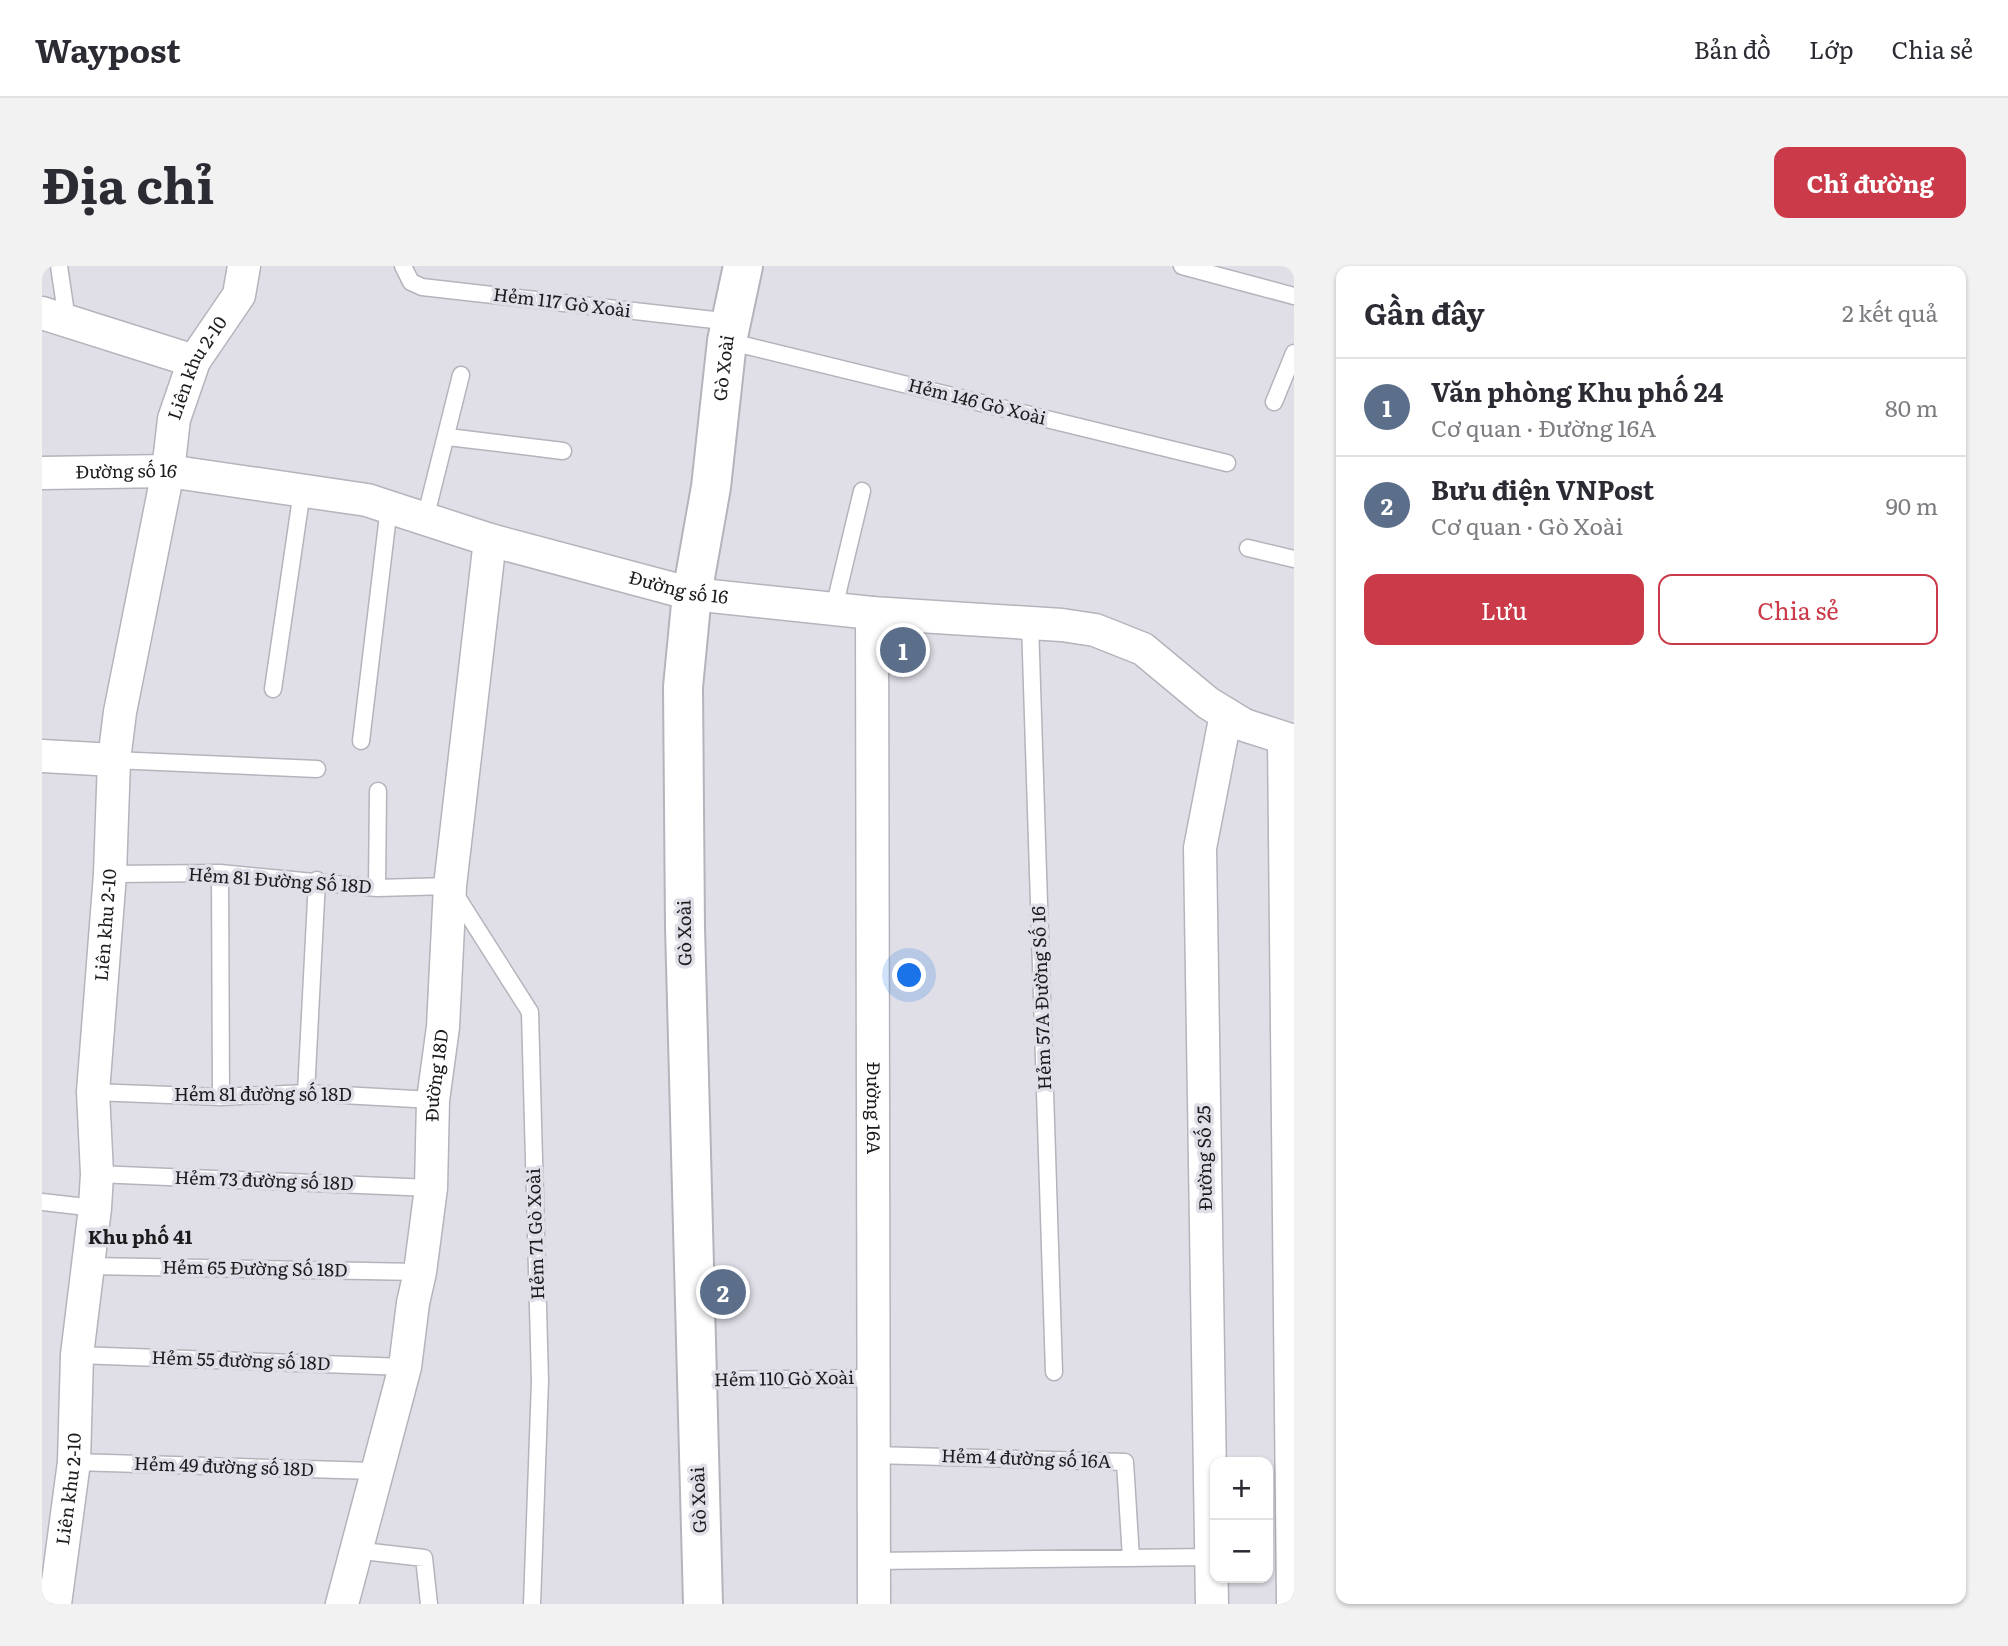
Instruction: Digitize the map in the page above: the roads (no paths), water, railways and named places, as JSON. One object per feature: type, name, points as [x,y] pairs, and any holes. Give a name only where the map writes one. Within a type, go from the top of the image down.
[{"type":"street","name":"Liên khu 2-10","points":[[55,1604],[74,1462],[77,1355],[95,1208],[97,1174],[93,1092],[110,874],[114,760],[120,712],[169,471],[174,419],[194,361],[239,295],[244,266]]},
{"type":"street","name":"Gò Xoài","points":[[703,1604],[695,1380],[682,740],[692,594],[711,487],[730,332],[743,266]]},
{"type":"street","points":[[54,316],[194,361]]},
{"type":"street","name":"Đường số 16","points":[[42,473],[169,471],[367,500],[490,541],[692,594],[1095,630],[1124,639],[1160,661],[1208,703],[1244,725],[1289,740]]},
{"type":"street","name":"Đường 18D","points":[[342,1604],[375,1471],[405,1367],[412,1303],[420,1272],[431,1188],[433,1100],[443,1027],[450,886],[490,541]]},
{"type":"street","name":"Đường 16A","points":[[872,612],[874,1604]]},
{"type":"street","name":"Đường Số 25","points":[[1210,1520],[1200,848],[1226,714]]},
{"type":"street","points":[[1289,740],[1293,1604]]},
{"type":"street","points":[[42,756],[114,760]]},
{"type":"street","name":"Đường Số 25","points":[[1212,1583],[1212,1604]]},
{"type":"lane","points":[[54,316],[59,266]]},
{"type":"lane","name":"Hẻm 117 Gò Xoài","points":[[403,266],[411,282],[422,288],[730,332]]},
{"type":"lane","points":[[1182,266],[1233,272],[1294,296]]},
{"type":"lane","name":"Hẻm 146 Gò Xoài","points":[[730,332],[1227,463]]},
{"type":"lane","points":[[1274,402],[1294,353]]},
{"type":"lane","points":[[425,519],[461,375]]},
{"type":"lane","points":[[447,437],[563,450]]},
{"type":"lane","points":[[273,689],[302,491]]},
{"type":"lane","points":[[834,608],[862,491]]},
{"type":"lane","points":[[361,741],[389,507]]},
{"type":"lane","points":[[1248,548],[1294,559]]},
{"type":"lane","name":"Hẻm 57A Đường Số 16","points":[[1030,623],[1054,1372]]},
{"type":"lane","points":[[114,760],[317,769]]},
{"type":"lane","points":[[377,888],[378,791]]},
{"type":"lane","points":[[220,873],[221,1097]]},
{"type":"lane","name":"Hẻm 81 Đường Số 18D","points":[[110,874],[220,873],[317,880],[377,888],[450,886]]},
{"type":"lane","points":[[306,1093],[317,880]]},
{"type":"lane","name":"Hẻm 71 Gò Xoài","points":[[450,886],[530,1012],[540,1381],[532,1604]]},
{"type":"lane","name":"Hẻm 81 đường số 18D","points":[[93,1092],[221,1097],[306,1093],[433,1100]]},
{"type":"lane","name":"Hẻm 73 đường số 18D","points":[[97,1174],[431,1188]]},
{"type":"lane","points":[[42,1202],[95,1208]]},
{"type":"lane","name":"Hẻm 65 Đường Số 18D","points":[[90,1266],[420,1272]]},
{"type":"lane","name":"Hẻm 55 đường số 18D","points":[[77,1355],[405,1367]]},
{"type":"lane","name":"Hẻm 110 Gò Xoài","points":[[695,1380],[874,1378]]},
{"type":"lane","name":"Hẻm 4 đường số 16A","points":[[874,1455],[1125,1462],[1131,1558]]},
{"type":"lane","name":"Hẻm 49 đường số 18D","points":[[74,1462],[375,1471]]},
{"type":"lane","points":[[354,1550],[424,1558],[429,1604]]},
{"type":"lane","points":[[874,1561],[1210,1557]]},
{"type":"place","name":"Văn phòng Khu phố 24","points":[[903,650]]},
{"type":"place","name":"Bưu điện VNPost","points":[[723,1292]]},
{"type":"district","name":"Khu phố 41","points":[[140,1237]]}]
